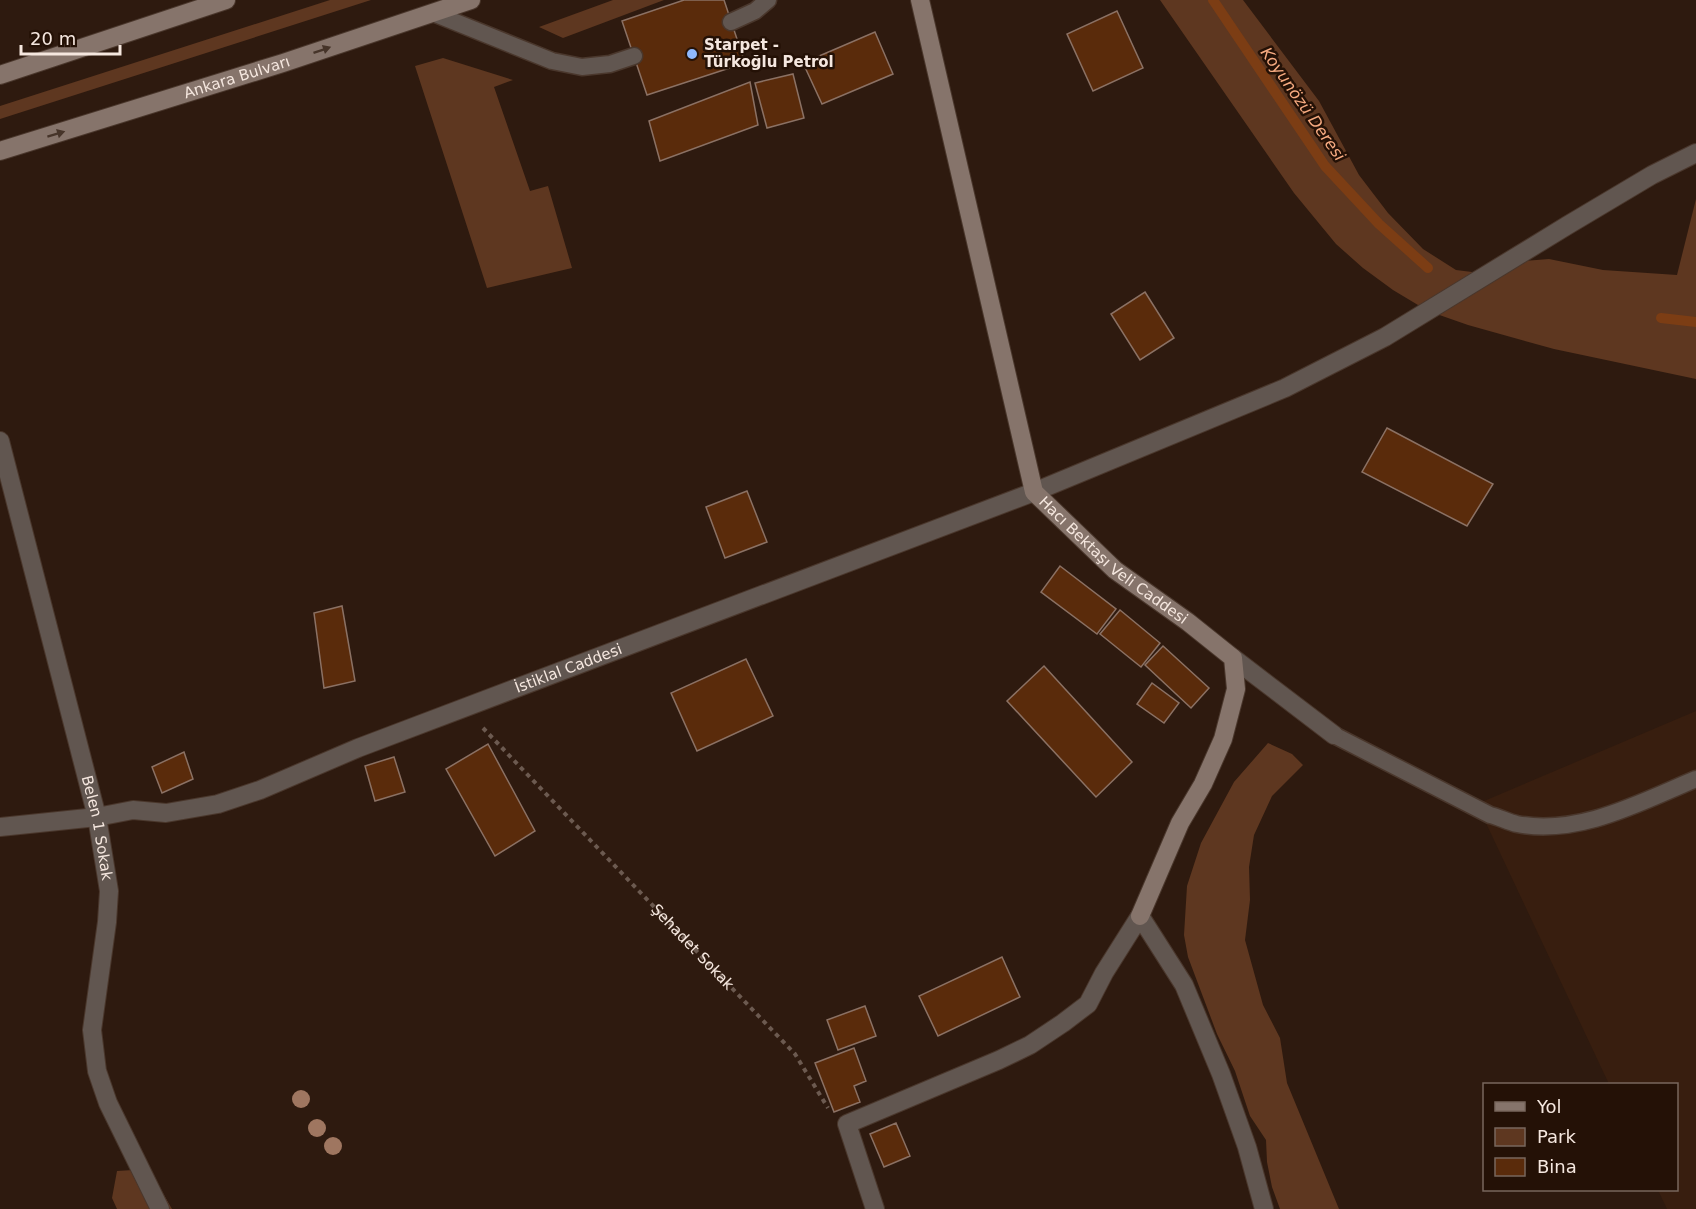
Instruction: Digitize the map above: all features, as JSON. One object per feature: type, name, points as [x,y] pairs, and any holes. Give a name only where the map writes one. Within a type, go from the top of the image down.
[{"type":"street","points":[[0,75],[226,0]]},
{"type":"street","name":"Ankara Bulvarı","points":[[0,151],[283,63],[471,0]]},
{"type":"street","name":"Hacı Bektaşı Veli Caddesi","points":[[920,0],[1034,492],[1115,570],[1188,622],[1233,658]]},
{"type":"street","name":"İstiklal Caddesi","points":[[0,827],[97,817],[133,810],[166,813],[218,804],[260,790],[358,748],[1034,492],[1295,383],[1385,337],[1577,219],[1696,153]]},
{"type":"street","name":"Belen 1 Sokak","points":[[0,441],[97,817],[109,891],[108,922],[92,1030],[97,1071],[108,1104],[160,1209]]},
{"type":"street","points":[[1233,658],[1334,735]]},
{"type":"street","points":[[875,1209],[847,1124],[1030,1045],[1088,1004],[1104,973],[1140,916],[1180,823],[1203,784],[1223,739],[1236,689],[1233,658]]},
{"type":"street","points":[[1140,916],[1188,995],[1221,1074],[1243,1137],[1264,1209]]},
{"type":"lane","points":[[731,22],[755,11],[768,0]]},
{"type":"lane","points":[[433,13],[552,61],[582,67],[610,64],[634,56]]},
{"type":"lane","points":[[1334,735],[1490,814],[1517,824],[1549,825],[1584,822],[1630,806],[1696,778]]},
{"type":"path","name":"Şehadet Sokak","points":[[464,708],[795,1054],[841,1128],[847,1124]]},
{"type":"shaded area","points":[[1696,711],[1696,1209],[1667,1209],[1658,1191],[1678,1191],[1678,1083],[1609,1083],[1477,804]]},
{"type":"green space","points":[[330,0],[371,0],[0,119],[0,106]]},
{"type":"green space","points":[[613,0],[664,0],[563,38],[539,27]]},
{"type":"green space","points":[[1160,0],[1243,0],[1319,101],[1359,175],[1388,213],[1423,249],[1456,270],[1480,273],[1509,262],[1549,259],[1603,270],[1677,275],[1696,199],[1696,379],[1554,349],[1468,325],[1428,311],[1393,290],[1336,244],[1294,193]]},
{"type":"green space","points":[[443,58],[513,80],[494,87],[530,191],[548,186],[572,268],[487,288],[415,66]]},
{"type":"green space","points":[[1268,743],[1292,754],[1303,765],[1272,796],[1254,835],[1249,867],[1250,900],[1245,940],[1263,1005],[1280,1038],[1287,1083],[1339,1209],[1280,1209],[1272,1187],[1266,1140],[1250,1116],[1235,1071],[1217,1034],[1188,957],[1184,935],[1187,886],[1201,843],[1234,782]]},
{"type":"green space","points":[[149,1169],[172,1209],[117,1209],[112,1198],[117,1171]]},
{"type":"building","points":[[684,0],[724,0],[745,63],[647,95],[622,21]]},
{"type":"building","points":[[1117,11],[1143,68],[1093,91],[1067,34]]},
{"type":"building","points":[[875,32],[893,74],[822,104],[803,63]]},
{"type":"building","points":[[793,74],[804,118],[767,128],[755,83]]},
{"type":"building","points":[[750,82],[758,125],[660,161],[649,121]]},
{"type":"building","points":[[1145,292],[1174,338],[1140,360],[1111,314]]},
{"type":"building","points":[[1387,428],[1493,484],[1467,526],[1362,472]]},
{"type":"building","points":[[747,491],[767,542],[725,558],[706,507]]},
{"type":"building","points":[[1060,566],[1116,609],[1097,634],[1041,592]]},
{"type":"building","points":[[342,606],[355,681],[324,688],[314,613]]},
{"type":"building","points":[[1120,610],[1160,643],[1141,667],[1100,634]]},
{"type":"building","points":[[1163,646],[1209,688],[1191,708],[1145,665]]},
{"type":"building","points":[[746,659],[773,716],[697,751],[671,693]]},
{"type":"building","points":[[1044,666],[1132,762],[1096,797],[1007,701]]},
{"type":"building","points":[[1152,683],[1179,703],[1164,723],[1137,704]]},
{"type":"building","points":[[488,744],[535,831],[495,856],[446,769]]},
{"type":"building","points":[[184,752],[193,779],[162,793],[152,767]]},
{"type":"building","points":[[394,757],[405,792],[375,801],[365,766]]},
{"type":"building","points":[[1002,957],[1020,997],[938,1036],[919,996]]},
{"type":"building","points":[[865,1006],[876,1036],[838,1050],[827,1020]]},
{"type":"building","points":[[854,1048],[866,1081],[854,1086],[860,1102],[834,1112],[815,1063]]},
{"type":"building","points":[[896,1123],[910,1156],[884,1167],[870,1134]]},
{"type":"waterway","name":"Koyunözü Deresi","points":[[1213,0],[1325,166],[1379,224],[1428,268]]},
{"type":"waterway","name":"Koyunözü Deresi","points":[[1661,318],[1696,322]]},
{"type":"place","name":"Starpet - Türkoğlu Petrol","points":[[692,54]]}]
